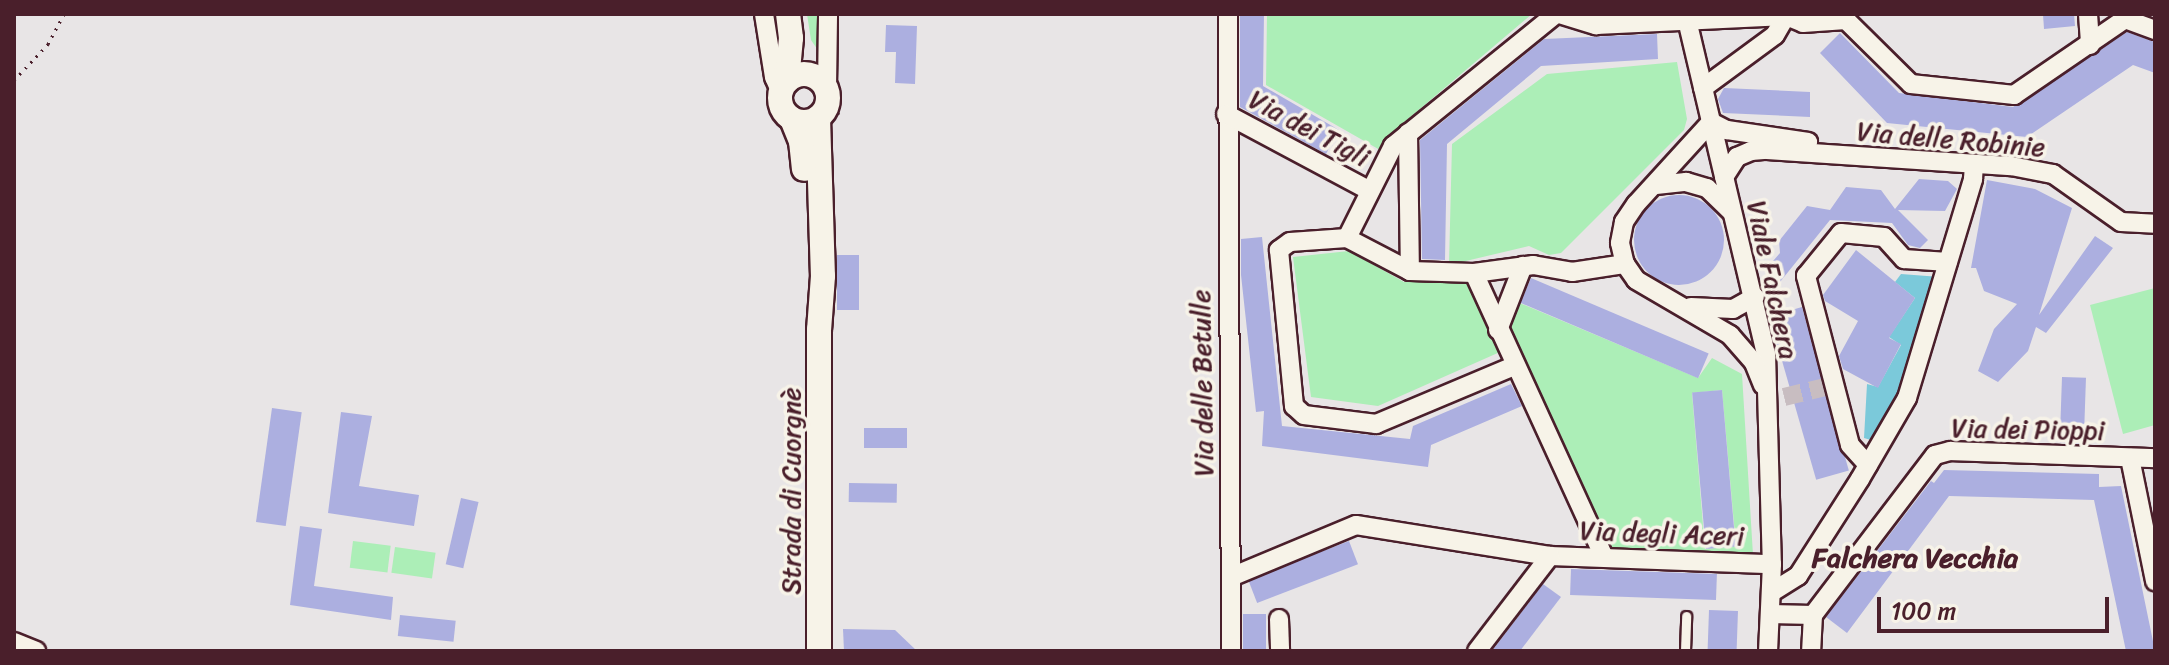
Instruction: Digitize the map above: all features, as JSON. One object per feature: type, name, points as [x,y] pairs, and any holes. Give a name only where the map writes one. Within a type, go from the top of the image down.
[{"type":"main road","points":[[788,14],[791,38],[782,108],[792,119],[805,122],[818,118],[827,106],[801,14]]},
{"type":"main road","points":[[784,87],[801,74],[820,82]]},
{"type":"main road","name":"Strada di Cuorgnè","points":[[818,118],[823,276],[819,330],[819,651]]},
{"type":"main road","name":"Strada di Cuorgnè","points":[[792,119],[803,149],[810,275],[819,330]]},
{"type":"street","points":[[764,14],[774,77],[784,87]]},
{"type":"street","points":[[820,82],[828,14]]},
{"type":"street","name":"Via dei Tigli","points":[[1228,14],[1226,114],[1370,191]]},
{"type":"street","name":"Via dei Tigli","points":[[1347,238],[1393,146],[1558,14],[1596,25],[1687,20]]},
{"type":"street","points":[[2088,14],[2090,45]]},
{"type":"street","points":[[1703,88],[1775,35],[1786,15]]},
{"type":"street","name":"Via delle Robinie","points":[[1687,20],[1786,15],[1803,23],[1846,20],[1911,84],[2014,95],[2125,19],[2155,30]]},
{"type":"street","name":"Viale Falchera","points":[[1687,20],[1755,297],[1776,397],[1768,651]]},
{"type":"street","name":"Via delle Betulle","points":[[1226,114],[1231,651]]},
{"type":"street","points":[[1711,122],[1624,222],[1620,243],[1625,264],[1636,280],[1716,325],[1745,350],[1776,397]]},
{"type":"street","name":"Via delle Robinie","points":[[1711,122],[1727,130],[1800,139],[1823,153]]},
{"type":"street","points":[[1408,133],[1410,271]]},
{"type":"street","name":"Via delle Robinie","points":[[1724,177],[1737,157],[1751,151],[2011,166],[2053,174],[2121,222],[2155,224]]},
{"type":"street","points":[[1772,592],[1798,576],[1907,398],[1973,179],[1974,165]]},
{"type":"street","points":[[1656,185],[1686,182],[1707,188],[1732,213]]},
{"type":"street","points":[[1868,465],[1850,445],[1806,276],[1841,233],[1884,237],[1904,259],[1948,262]]},
{"type":"street","points":[[1514,366],[1376,424],[1304,415],[1294,406],[1279,250],[1290,242],[1347,238],[1410,271],[1474,273],[1533,265],[1572,272],[1625,264]]},
{"type":"street","points":[[1498,330],[1523,266]]},
{"type":"street","points":[[1474,273],[1604,557]]},
{"type":"street","points":[[1680,306],[1733,309],[1755,297]]},
{"type":"street","name":"Via dei Pioppi","points":[[1813,615],[1935,455],[1950,451],[2155,458]]},
{"type":"street","name":"Via dei Pioppi","points":[[2130,458],[2155,581]]},
{"type":"street","name":"Via degli Aceri","points":[[1231,577],[1356,525],[1550,556],[1772,564]]},
{"type":"street","points":[[1572,556],[1590,528]]},
{"type":"street","name":"Via degli Aceri","points":[[1477,651],[1550,556]]},
{"type":"street","points":[[1770,614],[1813,615],[1811,651]]},
{"type":"street","points":[[1279,619],[1280,651]]},
{"type":"street","points":[[14,642],[36,651]]},
{"type":"lane","points":[[1685,651],[1686,616]]},
{"type":"path","points":[[14,80],[48,44],[64,14]]},
{"type":"green space","points":[[807,14],[820,14],[820,53],[811,40]]},
{"type":"green space","points":[[1267,14],[1532,14],[1395,130],[1380,150],[1266,85]]},
{"type":"green space","points":[[1677,62],[1687,119],[1684,130],[1561,253],[1549,255],[1529,246],[1449,265],[1452,144],[1547,74]]},
{"type":"green space","points":[[1349,251],[1404,282],[1467,282],[1500,352],[1378,406],[1311,397],[1293,257]]},
{"type":"green space","points":[[2155,288],[2155,425],[2123,434],[2090,305]]},
{"type":"green space","points":[[1515,301],[1698,378],[1712,358],[1742,374],[1753,555],[1606,550],[1505,327]],"holes":[[[1722,390],[1736,546],[1705,549],[1692,393]]]},
{"type":"green space","points":[[353,541],[391,546],[387,572],[350,568]]},
{"type":"green space","points":[[395,547],[436,553],[432,578],[391,573]]},
{"type":"water","points":[[1901,274],[1940,277],[1881,443],[1864,438],[1867,384],[1878,387],[1901,345],[1889,337],[1915,298],[1895,282]]},
{"type":"building","points":[[1240,14],[1264,14],[1263,86],[1339,130],[1326,154],[1240,107]]},
{"type":"building","points":[[2043,14],[2074,14],[2075,26],[2044,29]]},
{"type":"building","points":[[886,25],[917,26],[915,84],[895,83],[896,52],[885,52]]},
{"type":"building","points":[[2127,32],[2155,42],[2155,73],[2133,65],[2027,137],[1887,123],[1820,53],[1840,33],[1899,93],[2013,107]]},
{"type":"building","points":[[1657,34],[1658,59],[1541,66],[1447,144],[1445,260],[1422,259],[1420,140],[1544,39]]},
{"type":"building","points":[[1724,88],[1810,92],[1810,117],[1723,113],[1718,99]]},
{"type":"building","points":[[1919,179],[1948,181],[1957,189],[1945,211],[1898,210],[1928,240],[1920,248],[1908,245],[1892,223],[1830,220],[1780,282],[1779,267],[1773,261],[1780,253],[1779,241],[1807,206],[1830,210],[1846,187],[1881,190],[1895,209]]},
{"type":"building","points":[[1987,180],[2035,189],[2072,208],[2039,315],[2095,236],[2113,248],[2046,333],[2036,327],[2028,351],[1998,382],[1978,371],[1994,329],[2017,304],[1984,291],[1976,268],[1971,268]]},
{"type":"building","points":[[1679,195],[1696,198],[1711,208],[1721,223],[1724,240],[1721,257],[1711,272],[1696,282],[1679,285],[1662,282],[1647,272],[1637,257],[1634,240],[1637,223],[1647,208],[1662,198]]},
{"type":"building","points":[[1262,237],[1282,426],[1410,439],[1413,426],[1511,384],[1522,406],[1431,445],[1428,467],[1262,446],[1264,411],[1256,412],[1241,275],[1241,239]]},
{"type":"building","points":[[1856,250],[1915,298],[1889,338],[1901,344],[1878,388],[1843,369],[1839,356],[1858,321],[1825,301],[1823,295]]},
{"type":"building","points":[[837,255],[859,255],[859,310],[837,310]]},
{"type":"building","points":[[1531,278],[1709,353],[1698,378],[1520,303]]},
{"type":"building","points":[[1802,307],[1849,470],[1816,480],[1769,316]]},
{"type":"building","points":[[2062,377],[2086,378],[2084,444],[2060,443]]},
{"type":"building","points":[[1722,390],[1736,546],[1706,549],[1692,393]]},
{"type":"building","points":[[272,408],[302,412],[286,526],[256,522]]},
{"type":"building","points":[[341,412],[372,416],[359,486],[419,495],[414,526],[328,513]]},
{"type":"building","points":[[864,428],[907,428],[907,448],[864,448]]},
{"type":"building","points":[[1944,470],[2099,474],[2099,487],[2121,486],[2155,651],[2126,651],[2094,500],[1949,496],[1847,633],[1826,617],[1931,481],[1934,483]]},
{"type":"building","points":[[849,483],[897,484],[897,503],[849,502]]},
{"type":"building","points":[[461,498],[479,502],[463,568],[446,564]]},
{"type":"building","points":[[300,526],[322,529],[314,586],[393,597],[391,620],[290,605]]},
{"type":"building","points":[[1349,541],[1358,564],[1257,603],[1248,580]]},
{"type":"building","points":[[1571,569],[1717,574],[1716,600],[1570,595]]},
{"type":"building","points":[[1543,584],[1561,597],[1520,651],[1492,651]]},
{"type":"building","points":[[1709,610],[1738,611],[1737,651],[1708,651]]},
{"type":"building","points":[[1243,614],[1266,614],[1266,651],[1243,651]]},
{"type":"building","points":[[400,615],[456,621],[453,642],[398,636]]},
{"type":"building","points":[[843,629],[895,630],[917,651],[844,651]]},
{"type":"tunnel","points":[[1784,397],[1834,385]]},
{"type":"district","name":"Falchera Vecchia","points":[[1915,558]]}]
